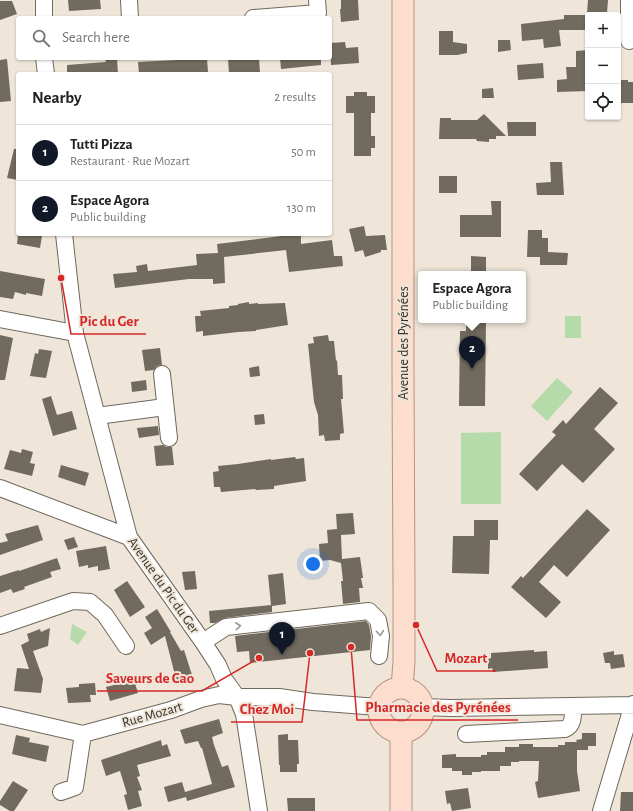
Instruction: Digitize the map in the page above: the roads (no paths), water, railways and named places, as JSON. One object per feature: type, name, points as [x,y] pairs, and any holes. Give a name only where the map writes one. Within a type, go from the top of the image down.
[{"type":"main road","name":"Avenue des Pyrénées","points":[[402,687],[404,662],[403,0]]},
{"type":"main road","points":[[402,687],[417,693],[424,707],[422,720],[414,729],[401,733],[389,729],[380,720],[378,707],[382,696],[391,689],[402,687]]},
{"type":"main road","points":[[401,733],[402,811]]},
{"type":"street","points":[[44,0],[44,16]]},
{"type":"street","points":[[128,0],[130,16]]},
{"type":"street","points":[[279,16],[318,13],[317,0]]},
{"type":"street","points":[[629,0],[629,41]]},
{"type":"street","points":[[44,60],[46,72]]},
{"type":"street","name":"Avenue du Pic du Ger","points":[[64,236],[75,333],[130,537],[204,642],[218,665],[224,679],[237,696],[244,714],[259,811]]},
{"type":"street","points":[[0,319],[75,333]]},
{"type":"street","points":[[162,374],[169,438]]},
{"type":"street","points":[[97,416],[165,408]]},
{"type":"street","points":[[1,489],[130,537]]},
{"type":"street","points":[[0,626],[73,601],[90,602],[105,615],[126,646]]},
{"type":"street","points":[[204,642],[226,627],[369,611],[378,620],[381,636],[379,656]]},
{"type":"street","name":"Rue Mozart","points":[[0,715],[83,734],[219,695],[279,697],[378,707]]},
{"type":"street","points":[[424,707],[450,708],[633,705],[628,739],[611,777],[601,811]]},
{"type":"street","points":[[466,734],[565,729],[572,723],[573,706]]},
{"type":"street","points":[[61,792],[75,787],[83,734]]},
{"type":"place","name":"Pic du Ger","points":[[61,278]]},
{"type":"place","name":"Espace Agora","points":[[472,369]]},
{"type":"place","name":"Mozart","points":[[416,625]]},
{"type":"place","name":"Pharmacie des Pyrénées","points":[[351,647]]},
{"type":"place","name":"Chez Moi","points":[[310,653]]},
{"type":"place","name":"Tutti Pizza","points":[[282,655]]},
{"type":"place","name":"Saveurs de Cao","points":[[259,658]]}]
